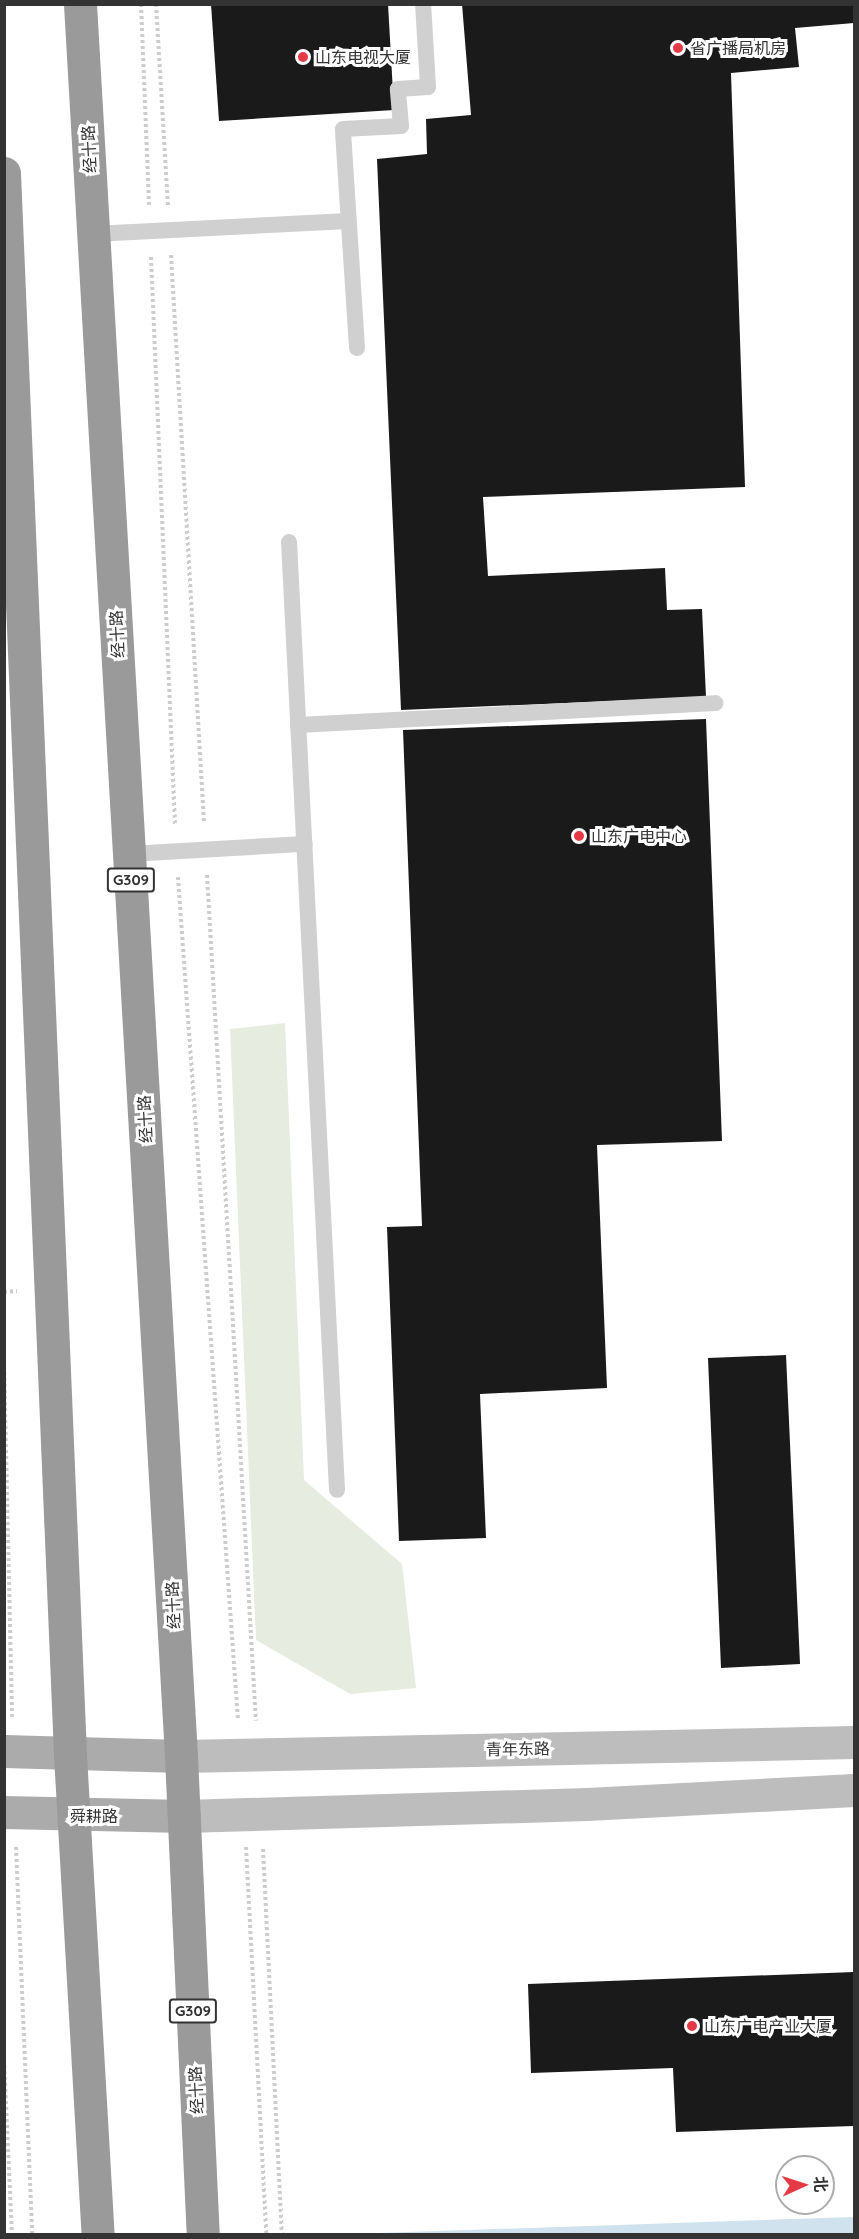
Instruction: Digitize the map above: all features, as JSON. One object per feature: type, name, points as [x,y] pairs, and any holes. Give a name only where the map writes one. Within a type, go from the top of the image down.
[{"type":"highway","name":"经十路","points":[[80,4],[181,1755],[202,2220]]},
{"type":"highway","points":[[4,173],[70,1755],[98,2219]]},
{"type":"main road","name":"青年东路","points":[[181,1755],[855,1742]]},
{"type":"main road","points":[[8,1752],[70,1755],[181,1755]]},
{"type":"main road","points":[[184,1816],[855,1790]]},
{"type":"main road","name":"舜耕路","points":[[10,1812],[75,1817],[184,1816]]},
{"type":"lane","points":[[357,348],[343,129],[400,126],[398,89],[428,87],[423,4]]},
{"type":"lane","points":[[93,234],[349,221]]},
{"type":"lane","points":[[290,542],[337,1490]]},
{"type":"lane","points":[[298,725],[715,704]]},
{"type":"lane","points":[[129,854],[305,844]]},
{"type":"path","points":[[156,4],[258,1754]]},
{"type":"path","points":[[4,1360],[8,1752]]},
{"type":"path","points":[[10,1812],[32,2235]]},
{"type":"path","points":[[253,1814],[266,2235]]},
{"type":"path","points":[[253,1814],[282,2235]]},
{"type":"path","points":[[4,2059],[12,2235]]},
{"type":"shaded area","points":[[285,1023],[304,1480],[402,1564],[416,1688],[350,1694],[256,1640],[230,1029]]},
{"type":"water","points":[[854,2217],[854,2234],[349,2234]]},
{"type":"building","name":"山东电视大厦","points":[[211,4],[388,4],[394,110],[219,121]]},
{"type":"building","points":[[462,4],[854,4],[854,23],[795,28],[799,67],[731,73],[745,487],[483,497],[488,576],[665,568],[667,610],[702,609],[706,697],[401,710],[377,159],[427,154],[426,119],[471,115]]},
{"type":"building","points":[[706,719],[722,1141],[597,1145],[607,1388],[480,1394],[486,1538],[399,1541],[387,1227],[422,1226],[403,730]]},
{"type":"building","points":[[786,1355],[800,1664],[721,1668],[708,1358]]},
{"type":"building","name":"山东广电产业大厦","points":[[854,1972],[854,2126],[676,2132],[673,2068],[531,2073],[528,1984]]},
{"type":"place","name":"省广播局机房","points":[[678,48]]},
{"type":"place","name":"山东电视大厦","points":[[303,57]]},
{"type":"place","name":"山东广电中心","points":[[579,836]]},
{"type":"place","name":"山东广电产业大厦","points":[[692,2026]]}]
